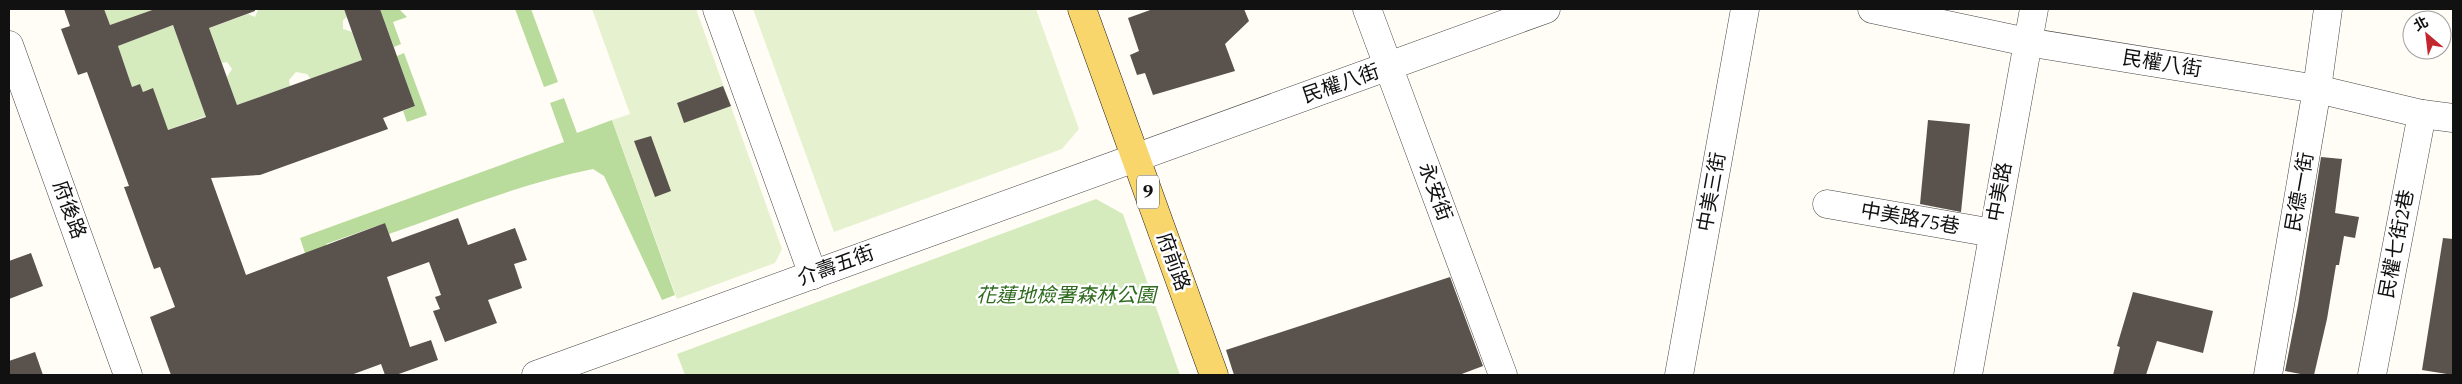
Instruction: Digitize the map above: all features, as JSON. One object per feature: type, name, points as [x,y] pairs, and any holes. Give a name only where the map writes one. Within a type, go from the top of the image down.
[{"type":"main road","name":"府前路","points":[[1082,9],[1214,375]]},
{"type":"street","points":[[717,9],[813,275]]},
{"type":"street","name":"永安街","points":[[1367,9],[1504,375]]},
{"type":"street","name":"民權八街","points":[[1136,157],[1389,68],[1546,9]]},
{"type":"street","name":"中美三街","points":[[1679,375],[1745,9]]},
{"type":"street","name":"民權八街","points":[[1872,9],[2027,42],[2317,90],[2422,114],[2453,118]]},
{"type":"street","name":"中美路","points":[[1968,375],[2034,9]]},
{"type":"street","name":"民德一街","points":[[2268,375],[2317,90],[2328,9]]},
{"type":"street","name":"府後路","points":[[9,45],[13,73],[128,375]]},
{"type":"street","name":"民權七街2巷","points":[[2372,375],[2422,114]]},
{"type":"street","name":"介壽五街","points":[[536,375],[1136,157]]},
{"type":"street","name":"中美路75巷","points":[[1827,204],[1993,233]]},
{"type":"green space","points":[[104,9],[155,9],[110,25]]},
{"type":"green space","points":[[344,9],[347,17],[343,20],[343,29],[352,32],[362,60],[311,79],[307,74],[296,72],[289,80],[290,86],[237,105],[227,77],[232,69],[227,62],[222,63],[209,28],[248,14],[255,17],[258,10]]},
{"type":"green space","points":[[380,9],[399,9],[407,17],[393,22],[401,44],[394,47]]},
{"type":"green space","points":[[515,9],[531,9],[558,82],[544,87]]},
{"type":"green space","points":[[592,9],[696,9],[782,249],[775,263],[677,299],[612,120],[630,114]]},
{"type":"green space","points":[[753,9],[1036,9],[1079,129],[1062,149],[834,232]]},
{"type":"green space","points":[[173,25],[206,116],[157,134],[153,88],[143,92],[140,84],[132,87],[118,46]]},
{"type":"green space","points":[[404,53],[427,115],[407,122],[403,111],[415,106],[397,56]]},
{"type":"green space","points":[[564,98],[577,133],[612,120],[675,295],[662,300],[604,176],[593,169],[516,189],[389,234],[385,223],[326,244],[329,252],[305,253],[300,238],[564,142],[550,103]]},
{"type":"green space","name":"花蓮地檢署森林公園","points":[[1096,199],[1123,214],[1180,375],[685,375],[677,354]]},
{"type":"building","points":[[64,9],[104,9],[110,25],[155,9],[255,9],[255,11],[209,28],[237,105],[362,60],[344,9],[380,9],[415,106],[383,118],[388,129],[260,175],[211,178],[246,275],[385,223],[392,242],[458,218],[468,245],[515,228],[527,260],[514,264],[522,288],[488,300],[497,323],[445,342],[433,311],[440,309],[435,297],[441,295],[429,262],[387,277],[410,347],[431,340],[438,360],[396,375],[385,375],[381,364],[351,375],[171,375],[150,317],[175,307],[160,267],[154,269],[124,187],[129,186],[87,72],[78,75],[61,29],[70,26]],"holes":[[[173,25],[206,117],[168,130],[153,88],[143,92],[140,84],[132,87],[118,46]]]},
{"type":"building","points":[[1153,9],[1244,9],[1249,21],[1225,44],[1235,71],[1153,95],[1145,73],[1137,75],[1130,55],[1139,51],[1128,18]]},
{"type":"building","points":[[723,86],[731,106],[684,123],[677,103]]},
{"type":"building","points":[[1928,120],[1970,124],[1961,212],[1920,204]]},
{"type":"building","points":[[651,136],[671,191],[655,197],[634,141]]},
{"type":"building","points":[[2321,157],[2342,159],[2335,213],[2359,217],[2355,238],[2344,236],[2339,265],[2336,265],[2327,319],[2314,375],[2306,375],[2285,371],[2298,305]]},
{"type":"building","points":[[2443,238],[2453,239],[2453,375],[2422,370]]},
{"type":"building","points":[[31,253],[43,286],[9,299],[9,261]]},
{"type":"building","points":[[1450,277],[1483,366],[1459,375],[1234,375],[1226,350]]},
{"type":"building","points":[[2133,292],[2213,311],[2203,353],[2157,341],[2146,375],[2113,375],[2120,347],[2117,346]]},
{"type":"building","points":[[35,352],[43,375],[9,375],[9,361]]}]
